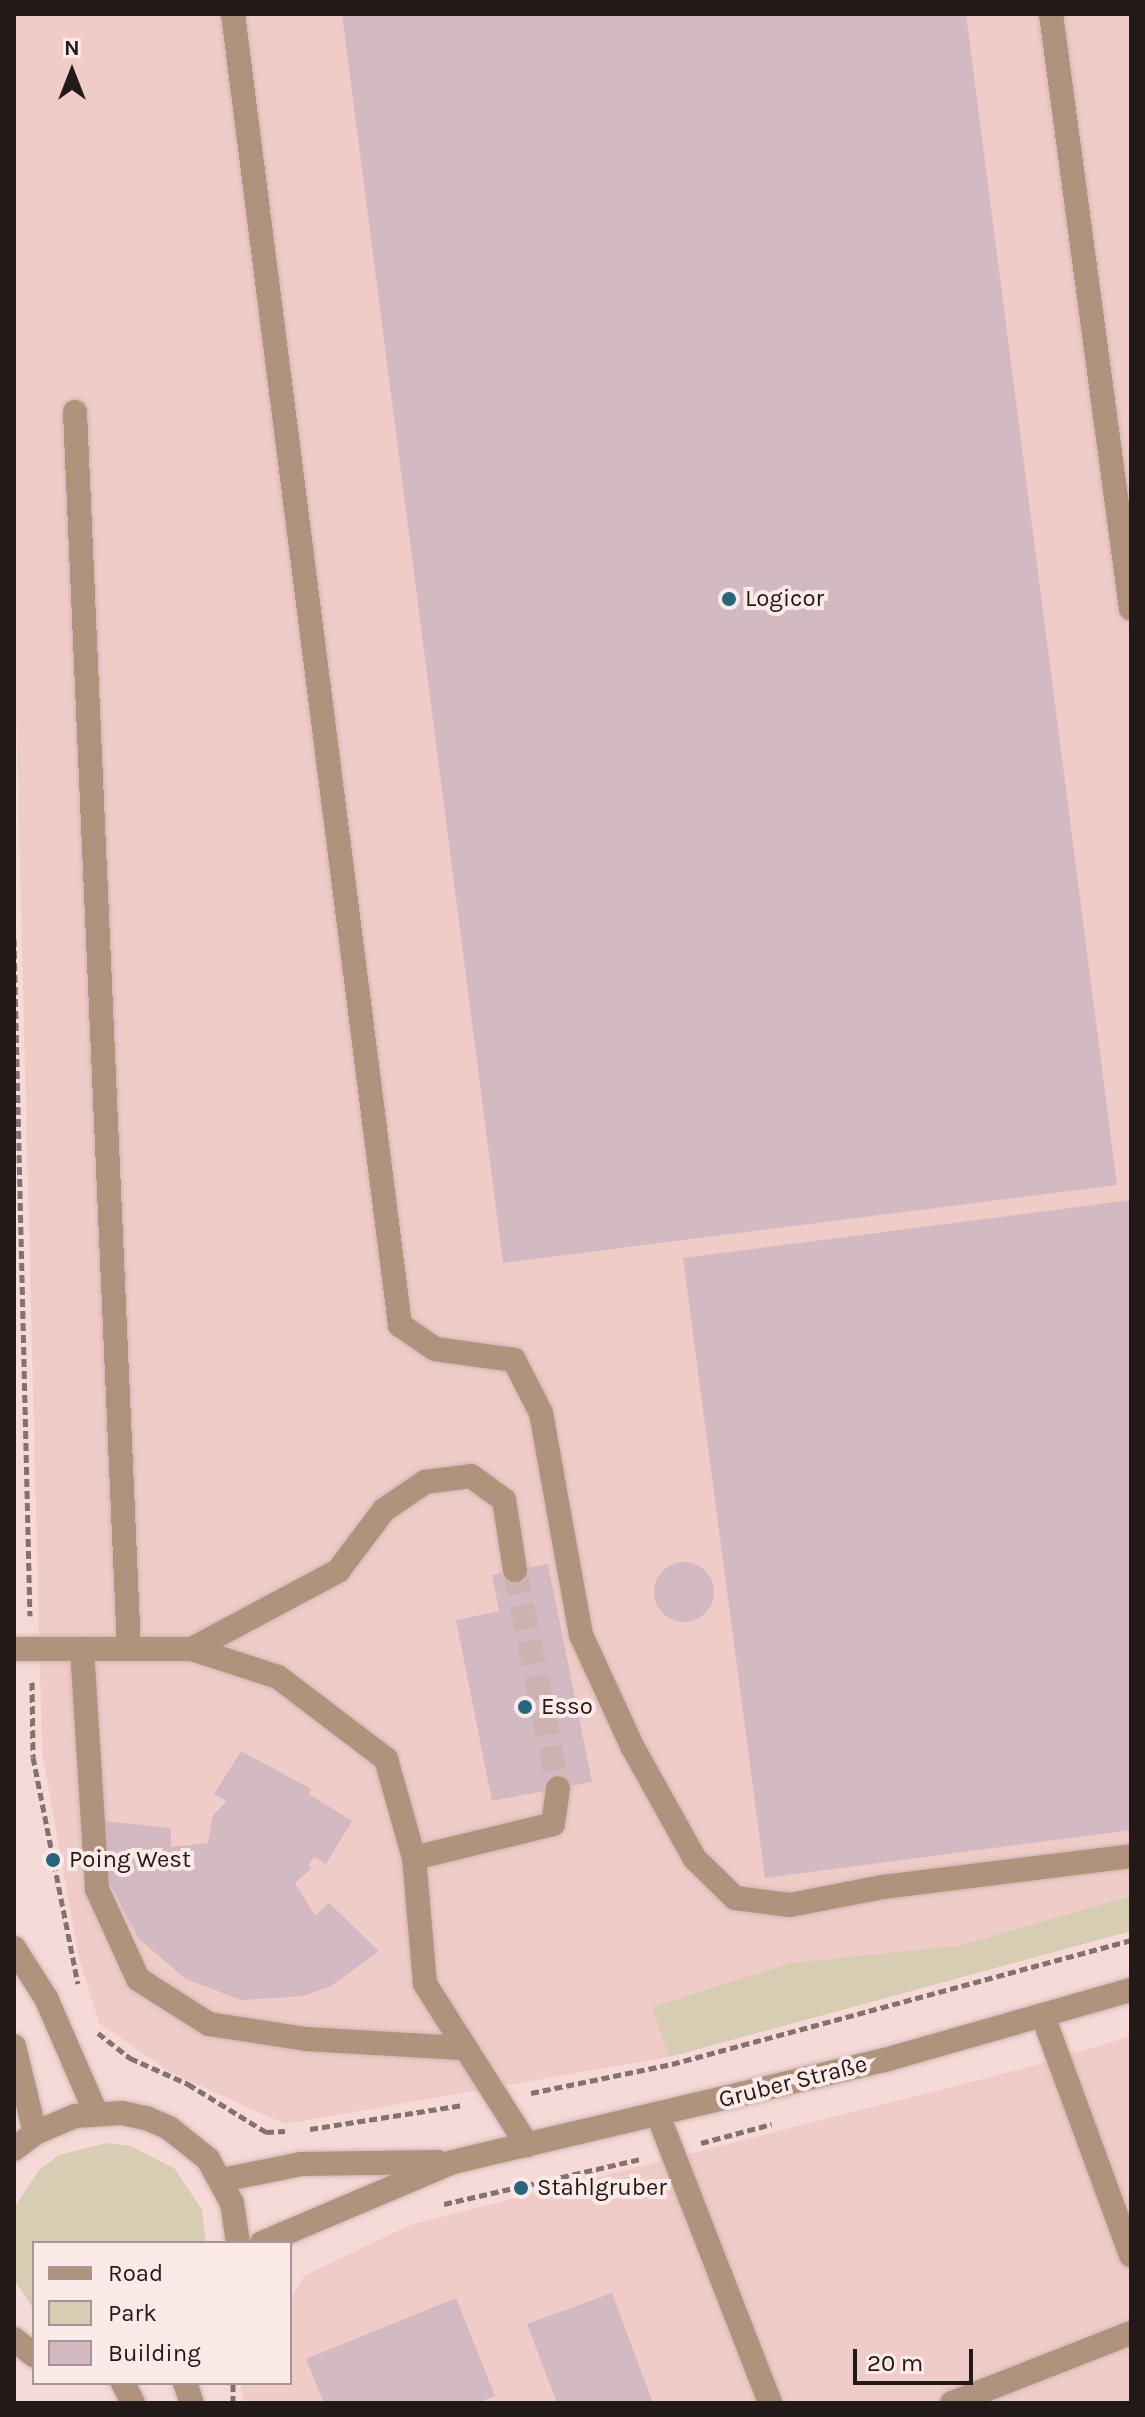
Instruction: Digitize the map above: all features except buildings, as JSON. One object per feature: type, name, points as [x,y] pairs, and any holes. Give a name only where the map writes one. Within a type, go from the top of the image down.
[{"type":"street","points":[[233,14],[400,1325],[435,1349],[514,1360],[541,1413],[581,1635],[632,1746],[695,1859],[735,1898],[790,1905],[883,1887],[1131,1856]]},
{"type":"street","points":[[1051,14],[1131,609]]},
{"type":"street","points":[[75,412],[129,1647]]},
{"type":"street","points":[[192,1649],[338,1571],[384,1510],[425,1482],[471,1476],[504,1500],[515,1570]]},
{"type":"street","points":[[23,1649],[192,1649],[278,1677],[386,1759],[414,1858],[425,1984],[461,2048],[501,2099],[527,2145]]},
{"type":"street","points":[[82,1649],[97,1889],[138,1979],[209,2024],[306,2039],[461,2048]]},
{"type":"street","points":[[414,1858],[553,1824],[558,1788]]},
{"type":"street","points":[[14,1948],[46,1998],[96,2113]]},
{"type":"street","name":"Gruber Straße","points":[[267,2241],[453,2162],[658,2115],[1043,2016],[1131,1990]]},
{"type":"street","points":[[1043,2016],[1131,2255]]},
{"type":"street","points":[[14,2046],[35,2133]]},
{"type":"street","points":[[14,2149],[35,2133],[96,2113],[122,2113],[169,2128],[208,2159],[222,2180],[232,2203],[238,2241]]},
{"type":"street","points":[[658,2115],[770,2403]]},
{"type":"street","name":"Gruber Straße","points":[[222,2180],[301,2164],[453,2162]]},
{"type":"street","points":[[952,2403],[1131,2333]]},
{"type":"street","points":[[14,2339],[32,2353]]},
{"type":"street","points":[[124,2385],[133,2403]]},
{"type":"path","points":[[14,939],[23,1649],[33,1757],[80,1991]]},
{"type":"path","points":[[91,2018],[96,2032],[130,2058],[188,2084],[266,2132],[501,2099],[672,2064],[1131,1940]]},
{"type":"shaded area","points":[[14,14],[1131,14],[1131,1931],[669,2057],[285,2124],[170,2072],[99,2023],[79,1958],[42,1752],[14,629]]},
{"type":"shaded area","name":"Stahlgruber","points":[[1131,2036],[1131,2403],[245,2403],[240,2385],[292,2385],[292,2297],[304,2276],[410,2225],[1029,2067]]},
{"type":"green space","points":[[1131,1896],[1131,1931],[669,2057],[652,2007],[791,1963],[958,1946]]},
{"type":"green space","points":[[107,2143],[131,2146],[175,2169],[202,2210],[206,2241],[32,2241],[32,2307],[14,2279],[14,2208],[39,2170],[59,2155]]},
{"type":"tunnel","points":[[515,1570],[558,1788]]},
{"type":"place","name":"Logicor","points":[[729,599]]},
{"type":"place","name":"Esso","points":[[525,1707]]},
{"type":"place","name":"Poing West","points":[[53,1860]]},
{"type":"place","name":"Stahlgruber","points":[[521,2188]]}]
